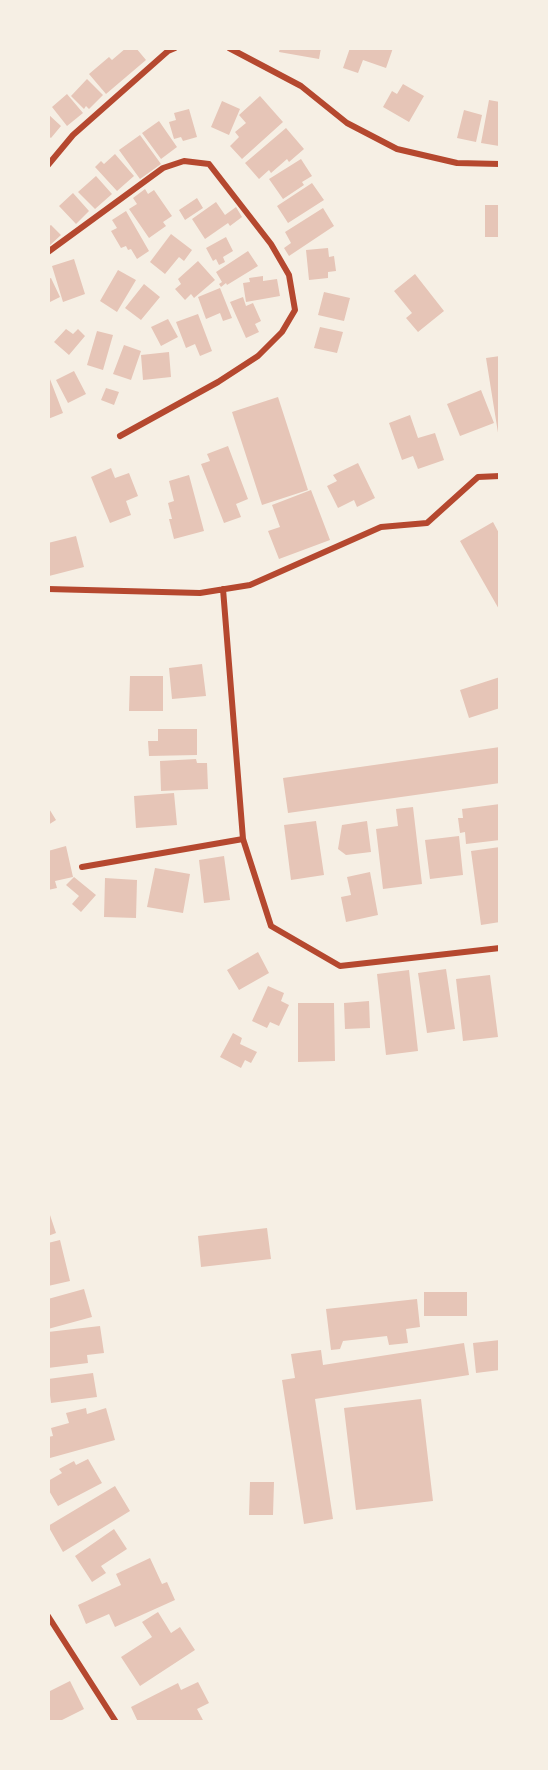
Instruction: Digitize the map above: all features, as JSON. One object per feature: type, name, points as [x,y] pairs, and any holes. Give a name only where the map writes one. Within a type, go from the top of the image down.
[{"type":"street","points":[[48,165],[73,135],[174,48]]},
{"type":"street","points":[[229,48],[301,86],[347,123],[398,148],[457,163],[500,164]]},
{"type":"street","points":[[48,252],[163,168],[184,161],[209,164],[271,244],[289,275],[295,309],[282,332],[258,356],[218,382],[120,436]]},
{"type":"street","points":[[48,589],[200,593],[250,585],[381,527],[427,523],[478,477],[500,476]]},
{"type":"street","points":[[223,589],[243,839],[271,926],[339,966],[500,948]]},
{"type":"street","points":[[82,867],[243,839]]},
{"type":"street","points":[[48,1617],[116,1722]]},
{"type":"building","points":[[126,48],[136,48],[146,60],[106,94],[89,74],[109,57],[112,60]]},
{"type":"building","points":[[280,48],[321,48],[319,59],[279,52]]},
{"type":"building","points":[[350,48],[393,48],[386,68],[363,60],[358,73],[343,68]]},
{"type":"building","points":[[87,79],[103,95],[89,109],[86,106],[84,109],[71,96]]},
{"type":"building","points":[[403,84],[424,96],[409,122],[383,107],[392,91],[397,94]]},
{"type":"building","points":[[67,94],[83,113],[67,126],[52,107]]},
{"type":"building","points":[[260,96],[283,122],[242,159],[230,146],[239,137],[235,132],[246,123],[239,115]]},
{"type":"building","points":[[489,100],[500,102],[499,146],[481,143]]},
{"type":"building","points":[[222,101],[240,109],[229,135],[211,127]]},
{"type":"building","points":[[189,109],[197,137],[183,141],[181,137],[174,139],[169,122],[176,120],[174,113]]},
{"type":"building","points":[[464,110],[482,115],[476,142],[457,138]]},
{"type":"building","points":[[48,114],[61,126],[51,138],[48,136]]},
{"type":"building","points":[[159,121],[177,147],[161,159],[142,133]]},
{"type":"building","points":[[286,128],[304,149],[289,162],[287,159],[271,173],[269,170],[259,179],[245,163]]},
{"type":"building","points":[[140,135],[161,164],[140,179],[119,150]]},
{"type":"building","points":[[115,154],[134,176],[117,191],[95,167],[101,161],[104,164]]},
{"type":"building","points":[[301,159],[312,176],[302,182],[304,185],[283,199],[269,179]]},
{"type":"building","points":[[96,176],[112,194],[95,209],[78,192]]},
{"type":"building","points":[[312,183],[324,200],[288,223],[277,206]]},
{"type":"building","points":[[145,189],[148,194],[154,190],[172,216],[163,222],[166,226],[149,238],[129,209],[137,204],[133,198]]},
{"type":"building","points":[[73,193],[89,211],[76,224],[59,206]]},
{"type":"building","points":[[197,198],[203,208],[185,220],[179,210]]},
{"type":"building","points":[[216,202],[225,215],[236,207],[242,217],[230,226],[228,223],[205,239],[192,219]]},
{"type":"building","points":[[485,205],[500,205],[500,237],[485,237]]},
{"type":"building","points":[[323,208],[334,226],[289,256],[284,248],[291,243],[285,232]]},
{"type":"building","points":[[126,211],[149,251],[137,259],[131,249],[128,250],[126,246],[121,248],[111,231],[117,228],[112,220]]},
{"type":"building","points":[[51,225],[61,235],[48,247],[48,227]]},
{"type":"building","points":[[171,234],[192,250],[184,261],[179,257],[165,274],[150,262]]},
{"type":"building","points":[[226,237],[233,251],[223,257],[225,262],[219,265],[216,259],[213,261],[206,248]]},
{"type":"building","points":[[328,248],[329,257],[334,256],[336,271],[328,272],[328,278],[309,280],[306,250]]},
{"type":"building","points":[[248,251],[258,266],[221,287],[219,284],[222,282],[216,272]]},
{"type":"building","points":[[74,259],[85,294],[63,302],[52,266]]},
{"type":"building","points":[[198,261],[215,280],[194,298],[191,294],[185,300],[175,289],[181,284],[178,279]]},
{"type":"building","points":[[118,270],[136,280],[117,312],[100,301]]},
{"type":"building","points":[[415,274],[444,311],[418,332],[406,318],[412,313],[394,291]]},
{"type":"building","points":[[263,276],[263,281],[277,279],[280,296],[246,302],[243,283],[250,282],[249,278]]},
{"type":"building","points":[[51,278],[60,297],[48,303],[48,279]]},
{"type":"building","points":[[144,284],[160,297],[141,320],[125,308]]},
{"type":"building","points":[[220,288],[232,318],[223,321],[220,313],[206,319],[198,297]]},
{"type":"building","points":[[324,292],[350,298],[344,321],[318,315]]},
{"type":"building","points":[[243,297],[246,306],[253,303],[261,321],[255,324],[259,332],[246,338],[230,302]]},
{"type":"building","points":[[198,314],[212,351],[200,356],[195,344],[186,348],[176,322]]},
{"type":"building","points":[[168,319],[178,337],[161,346],[151,327]]},
{"type":"building","points":[[320,327],[343,332],[337,353],[314,348]]},
{"type":"building","points":[[66,329],[73,334],[78,329],[85,336],[69,355],[54,342]]},
{"type":"building","points":[[97,331],[113,335],[103,370],[87,365]]},
{"type":"building","points":[[124,345],[141,351],[131,380],[113,374]]},
{"type":"building","points":[[169,352],[171,377],[143,380],[141,355]]},
{"type":"building","points":[[500,356],[500,439],[499,439],[486,358]]},
{"type":"building","points":[[74,371],[86,394],[68,403],[56,380]]},
{"type":"building","points":[[48,374],[63,413],[48,419]]},
{"type":"building","points":[[106,388],[119,392],[114,405],[101,400]]},
{"type":"building","points":[[481,390],[494,423],[460,436],[447,404]]},
{"type":"building","points":[[278,397],[308,490],[262,505],[232,412]]},
{"type":"building","points":[[410,415],[418,438],[435,433],[444,460],[418,469],[413,456],[402,460],[389,423]]},
{"type":"building","points":[[228,446],[248,499],[236,504],[241,517],[224,523],[201,464],[210,461],[207,454]]},
{"type":"building","points":[[358,463],[375,498],[357,507],[354,500],[338,508],[327,486],[337,481],[333,475]]},
{"type":"building","points":[[111,468],[115,478],[129,473],[138,496],[126,501],[131,515],[110,523],[91,477]]},
{"type":"building","points":[[189,475],[204,531],[174,539],[168,503],[174,501],[169,481]]},
{"type":"building","points":[[311,490],[330,540],[279,559],[268,531],[280,527],[272,505]]},
{"type":"building","points":[[493,522],[500,535],[500,611],[460,541]]},
{"type":"building","points":[[76,536],[84,567],[49,576],[48,543]]},
{"type":"building","points":[[202,664],[206,696],[172,699],[169,668]]},
{"type":"building","points":[[130,676],[163,676],[163,711],[129,711]]},
{"type":"building","points":[[500,677],[500,708],[469,718],[460,690]]},
{"type":"building","points":[[158,729],[197,729],[197,755],[149,756],[148,741],[158,741]]},
{"type":"building","points":[[500,747],[500,783],[288,813],[283,778]]},
{"type":"building","points":[[196,759],[197,763],[207,763],[208,789],[161,791],[160,761]]},
{"type":"building","points":[[174,793],[177,825],[136,828],[134,796]]},
{"type":"building","points":[[500,804],[500,840],[466,844],[465,832],[460,833],[458,818],[463,818],[462,809]]},
{"type":"building","points":[[48,807],[56,820],[48,825]]},
{"type":"building","points":[[413,807],[422,884],[383,889],[376,829],[398,826],[396,809]]},
{"type":"building","points":[[316,821],[324,875],[291,880],[284,825]]},
{"type":"building","points":[[367,821],[371,852],[346,855],[338,849],[342,825]]},
{"type":"building","points":[[459,836],[463,875],[430,879],[425,840]]},
{"type":"building","points":[[66,846],[73,877],[55,881],[57,888],[48,890],[48,851]]},
{"type":"building","points":[[500,847],[500,922],[481,925],[471,851]]},
{"type":"building","points":[[224,856],[230,900],[204,903],[199,860]]},
{"type":"building","points":[[155,868],[190,874],[183,913],[147,907]]},
{"type":"building","points":[[370,872],[378,915],[346,922],[341,897],[351,895],[347,877]]},
{"type":"building","points":[[74,877],[96,895],[81,912],[72,904],[79,896],[66,885]]},
{"type":"building","points":[[105,878],[137,880],[136,918],[104,917]]},
{"type":"building","points":[[258,952],[269,973],[239,990],[227,970]]},
{"type":"building","points":[[446,969],[455,1029],[427,1033],[418,973]]},
{"type":"building","points":[[409,970],[418,1051],[386,1055],[377,974]]},
{"type":"building","points":[[490,975],[498,1037],[463,1041],[456,979]]},
{"type":"building","points":[[268,986],[284,993],[281,1001],[289,1005],[279,1026],[270,1022],[267,1028],[252,1021]]},
{"type":"building","points":[[369,1001],[370,1028],[345,1029],[344,1003]]},
{"type":"building","points":[[298,1003],[334,1003],[335,1061],[298,1062]]},
{"type":"building","points":[[233,1033],[242,1038],[240,1044],[257,1052],[251,1063],[245,1060],[241,1068],[220,1057]]},
{"type":"building","points":[[48,1209],[56,1233],[48,1236]]},
{"type":"building","points":[[267,1228],[271,1259],[201,1267],[198,1236]]},
{"type":"building","points":[[60,1240],[70,1281],[48,1286],[48,1243]]},
{"type":"building","points":[[84,1289],[92,1317],[48,1329],[48,1299]]},
{"type":"building","points":[[424,1292],[467,1292],[467,1316],[424,1316]]},
{"type":"building","points":[[417,1299],[420,1327],[406,1329],[408,1343],[389,1345],[387,1336],[343,1341],[340,1349],[331,1350],[326,1309]]},
{"type":"building","points":[[100,1326],[104,1353],[87,1355],[88,1363],[48,1368],[48,1332]]},
{"type":"building","points":[[500,1340],[500,1370],[476,1373],[473,1343]]},
{"type":"building","points":[[464,1343],[469,1375],[315,1399],[333,1519],[304,1524],[282,1380],[295,1378],[291,1354],[321,1350],[323,1365]]},
{"type":"building","points":[[93,1373],[97,1397],[51,1403],[48,1379]]},
{"type":"building","points":[[421,1399],[433,1501],[356,1510],[344,1408]]},
{"type":"building","points":[[86,1408],[87,1414],[106,1408],[115,1440],[50,1458],[48,1437],[53,1436],[51,1428],[69,1423],[66,1413]]},
{"type":"building","points":[[88,1459],[102,1483],[58,1506],[48,1489],[48,1481],[62,1473],[59,1469],[74,1461],[76,1465]]},
{"type":"building","points":[[250,1482],[274,1482],[273,1515],[249,1515]]},
{"type":"building","points":[[115,1486],[130,1511],[63,1552],[48,1526]]},
{"type":"building","points":[[114,1529],[127,1549],[101,1566],[106,1573],[92,1582],[75,1556]]},
{"type":"building","points":[[150,1558],[162,1584],[167,1582],[175,1600],[115,1627],[109,1614],[86,1624],[78,1605],[121,1585],[116,1574]]},
{"type":"building","points":[[158,1612],[171,1633],[180,1627],[195,1650],[140,1686],[121,1657],[152,1637],[142,1622]]},
{"type":"building","points":[[70,1681],[84,1709],[58,1722],[49,1722],[48,1692]]},
{"type":"building","points":[[198,1682],[209,1703],[197,1709],[204,1722],[138,1722],[131,1707],[178,1683],[181,1690]]}]
